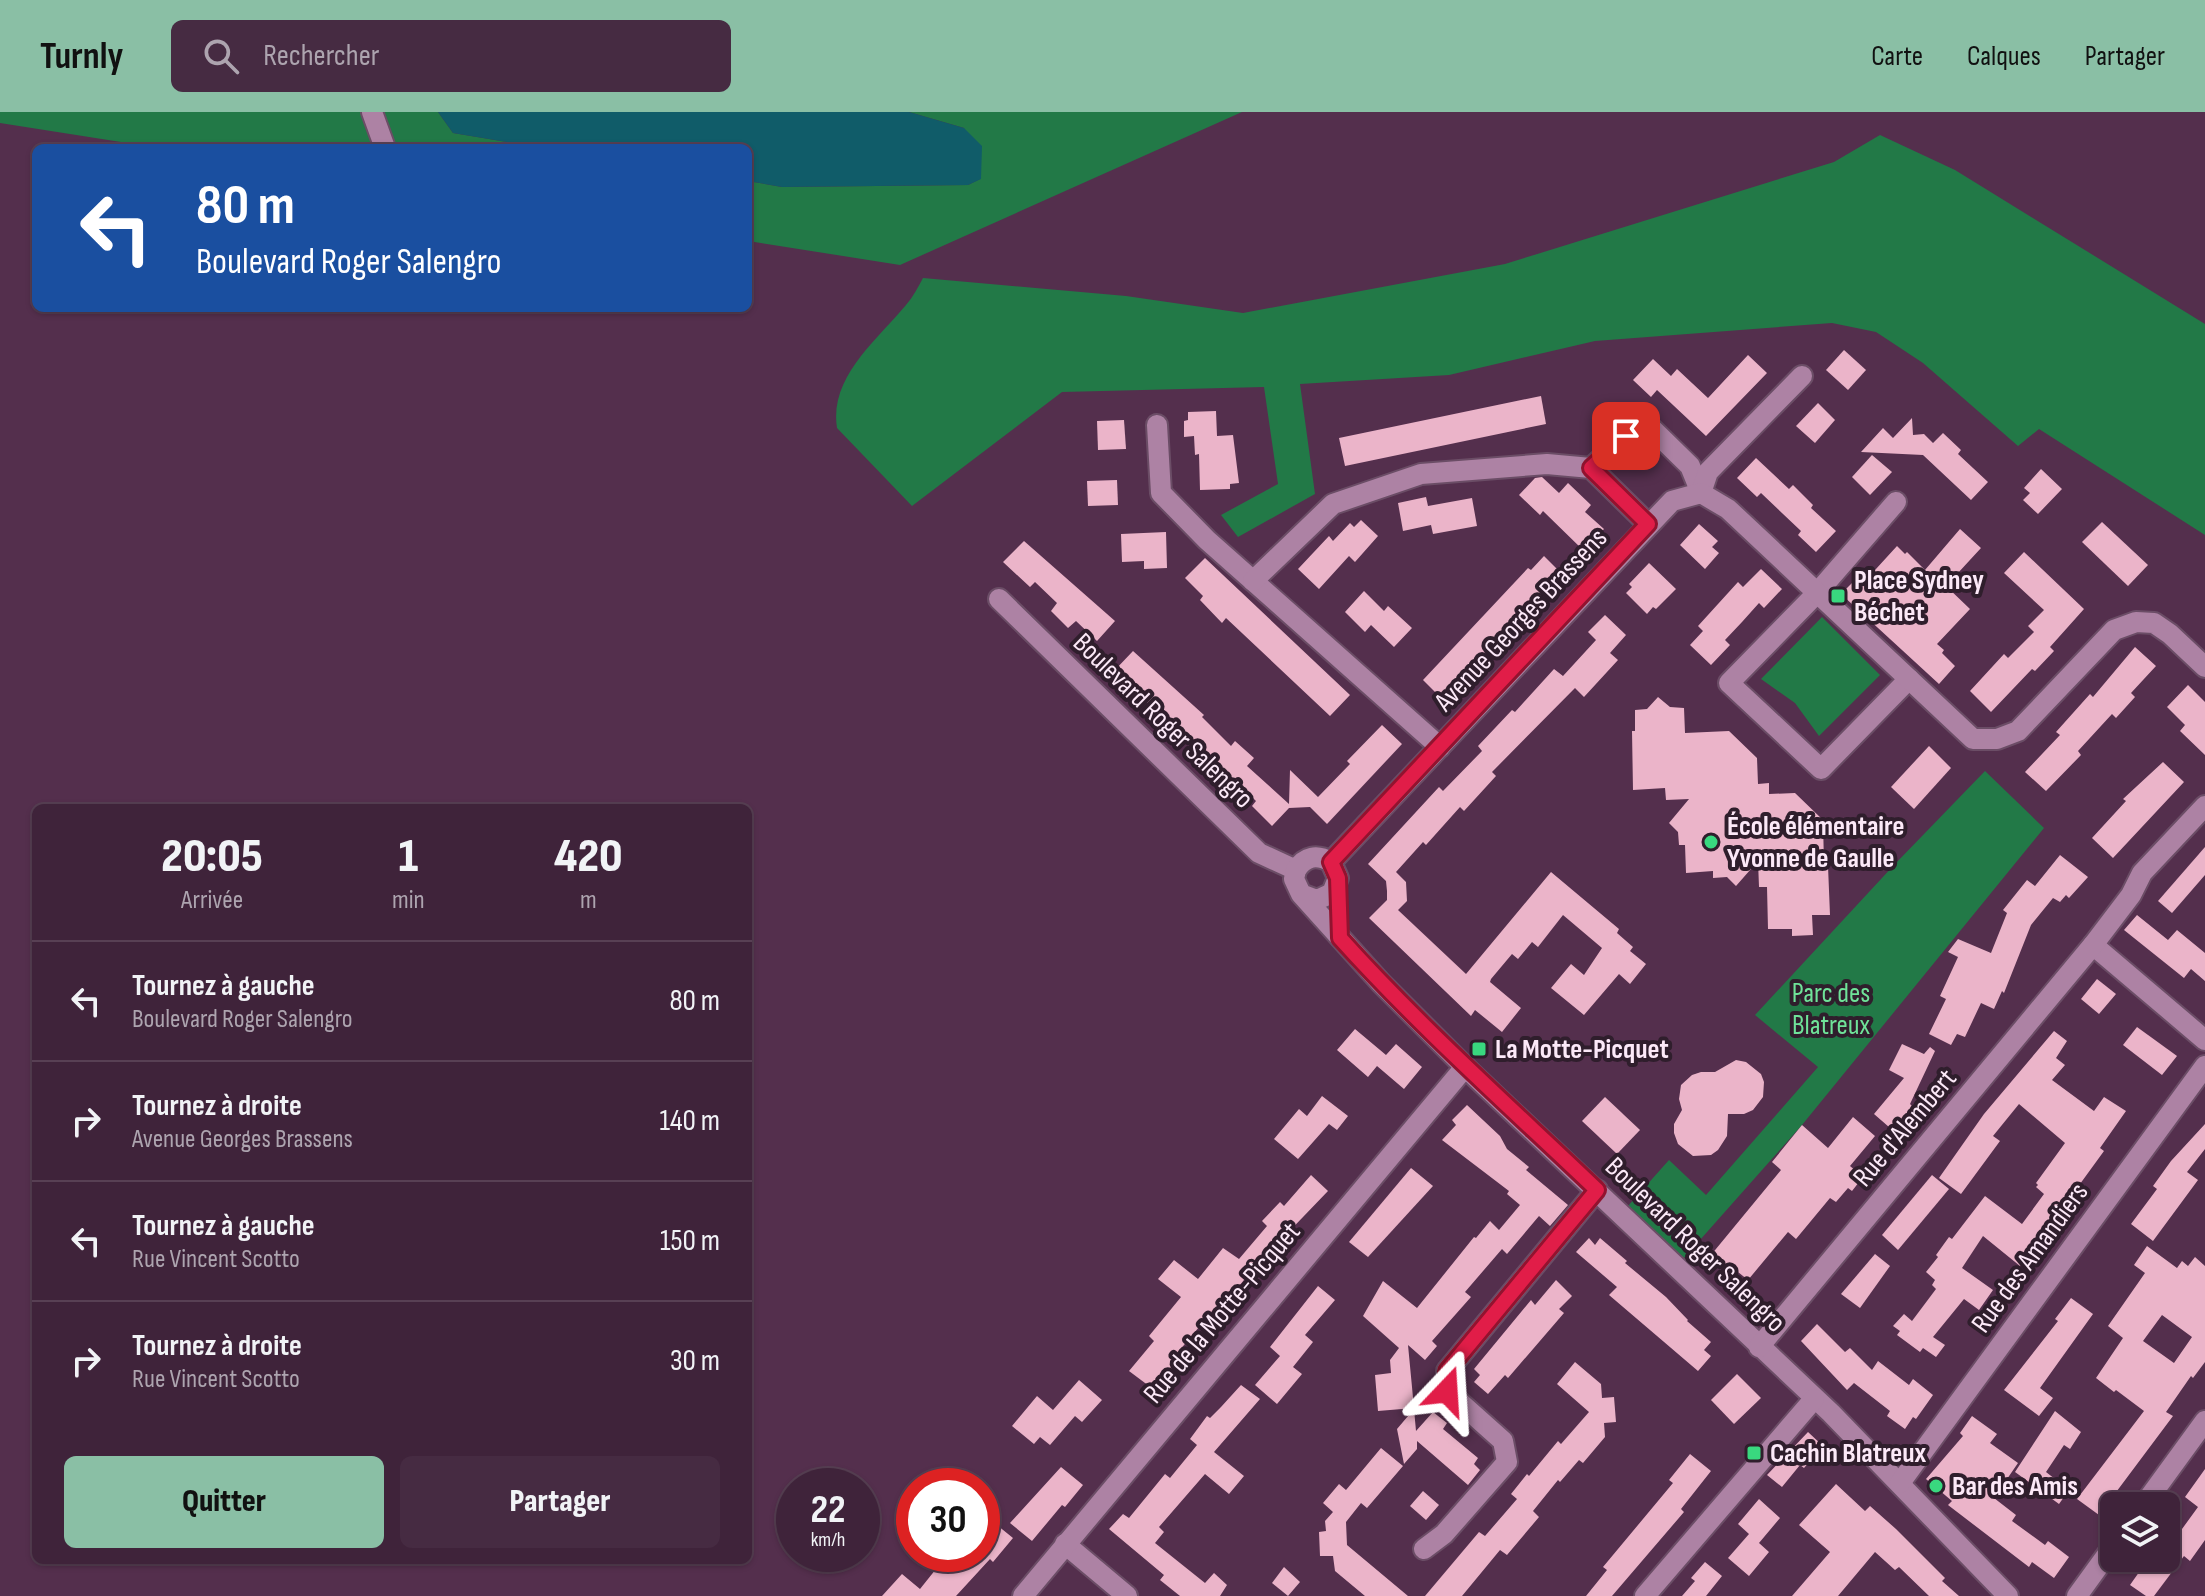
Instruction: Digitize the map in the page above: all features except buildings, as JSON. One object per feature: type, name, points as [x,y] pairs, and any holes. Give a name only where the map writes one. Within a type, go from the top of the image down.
[{"type":"street","points":[[372,112],[384,144]]},
{"type":"street","points":[[1701,493],[1708,472],[1802,376]]},
{"type":"street","points":[[1591,468],[1643,420],[1690,466],[1701,493],[1728,509],[1973,739],[1997,739],[2018,731],[2114,630],[2136,622],[2154,623],[2205,667]]},
{"type":"street","points":[[1157,425],[1161,493],[1207,540],[1440,747]]},
{"type":"street","points":[[1253,581],[1333,504],[1421,474],[1547,464],[1591,468],[1648,524]]},
{"type":"street","name":"Avenue Georges Brassens","points":[[1331,862],[1648,524],[1672,501],[1701,493]]},
{"type":"street","points":[[1896,502],[1817,593],[1729,683],[1821,769],[1909,679]]},
{"type":"street","name":"Boulevard Roger Salengro","points":[[999,599],[1259,853],[1296,870]]},
{"type":"street","name":"Rue d'Alembert","points":[[1759,1347],[2093,945],[2131,895],[2142,873],[2205,806]]},
{"type":"street","points":[[1337,886],[1332,893],[1317,900],[1301,894],[1294,879],[1296,870],[1300,863],[1316,856],[1331,862],[1338,878],[1340,938]]},
{"type":"street","name":"Boulevard Roger Salengro","points":[[1301,894],[1381,983],[1465,1067],[1814,1399],[2008,1596]]},
{"type":"street","points":[[2093,945],[2205,1040]]},
{"type":"street","name":"Rue des Amandiers","points":[[1900,1483],[2205,1066]]},
{"type":"street","name":"Rue de la Motte-Picquet","points":[[1023,1596],[1465,1067]]},
{"type":"street","points":[[1424,1549],[1444,1534],[1507,1462],[1503,1441],[1447,1391],[1447,1371],[1597,1190]]},
{"type":"street","points":[[1645,1596],[1814,1399]]},
{"type":"street","points":[[2153,1492],[2205,1421]]},
{"type":"street","points":[[1065,1544],[1127,1596]]},
{"type":"street","points":[[2077,1596],[2100,1564]]},
{"type":"green space","points":[[0,112],[438,112],[453,133],[520,144],[134,144],[0,123]]},
{"type":"green space","points":[[909,112],[1242,112],[900,265],[752,242],[752,182],[782,187],[968,185],[980,179],[964,128]]},
{"type":"green space","points":[[1880,135],[1955,170],[2205,324],[2205,535],[2039,429],[2018,446],[1923,363],[1876,332],[1832,323],[1595,341],[1449,375],[1300,384],[1315,494],[1238,537],[1221,515],[1278,484],[1264,387],[1062,392],[912,506],[837,428],[836,410],[848,376],[869,346],[909,302],[923,278],[1126,296],[1243,313],[1505,264],[1834,162]]},
{"type":"green space","points":[[1822,617],[1880,675],[1819,736],[1795,703],[1761,679]]},
{"type":"green space","name":"Parc des Blatreux","points":[[1985,771],[2044,828],[1802,1125],[1684,1258],[1628,1206],[1669,1160],[1706,1195],[1818,1067],[1755,1015]]},
{"type":"shaded area","points":[[438,112],[909,112],[964,128],[982,146],[981,179],[968,185],[782,187],[752,182],[752,144],[520,144],[453,133]]},
{"type":"place","name":"Place Sydney Béchet","points":[[1838,596]]},
{"type":"place","name":"École élémentaire Yvonne de Gaulle","points":[[1711,842]]},
{"type":"place","name":"La Motte-Picquet","points":[[1479,1049]]},
{"type":"place","name":"Cachin Blatreux","points":[[1754,1453]]},
{"type":"place","name":"Bar des Amis","points":[[1936,1486]]},
{"type":"route","points":[[1447,1391],[1447,1371],[1597,1190],[1465,1067],[1340,938],[1338,878],[1331,862],[1648,524],[1591,468],[1626,436]]}]
